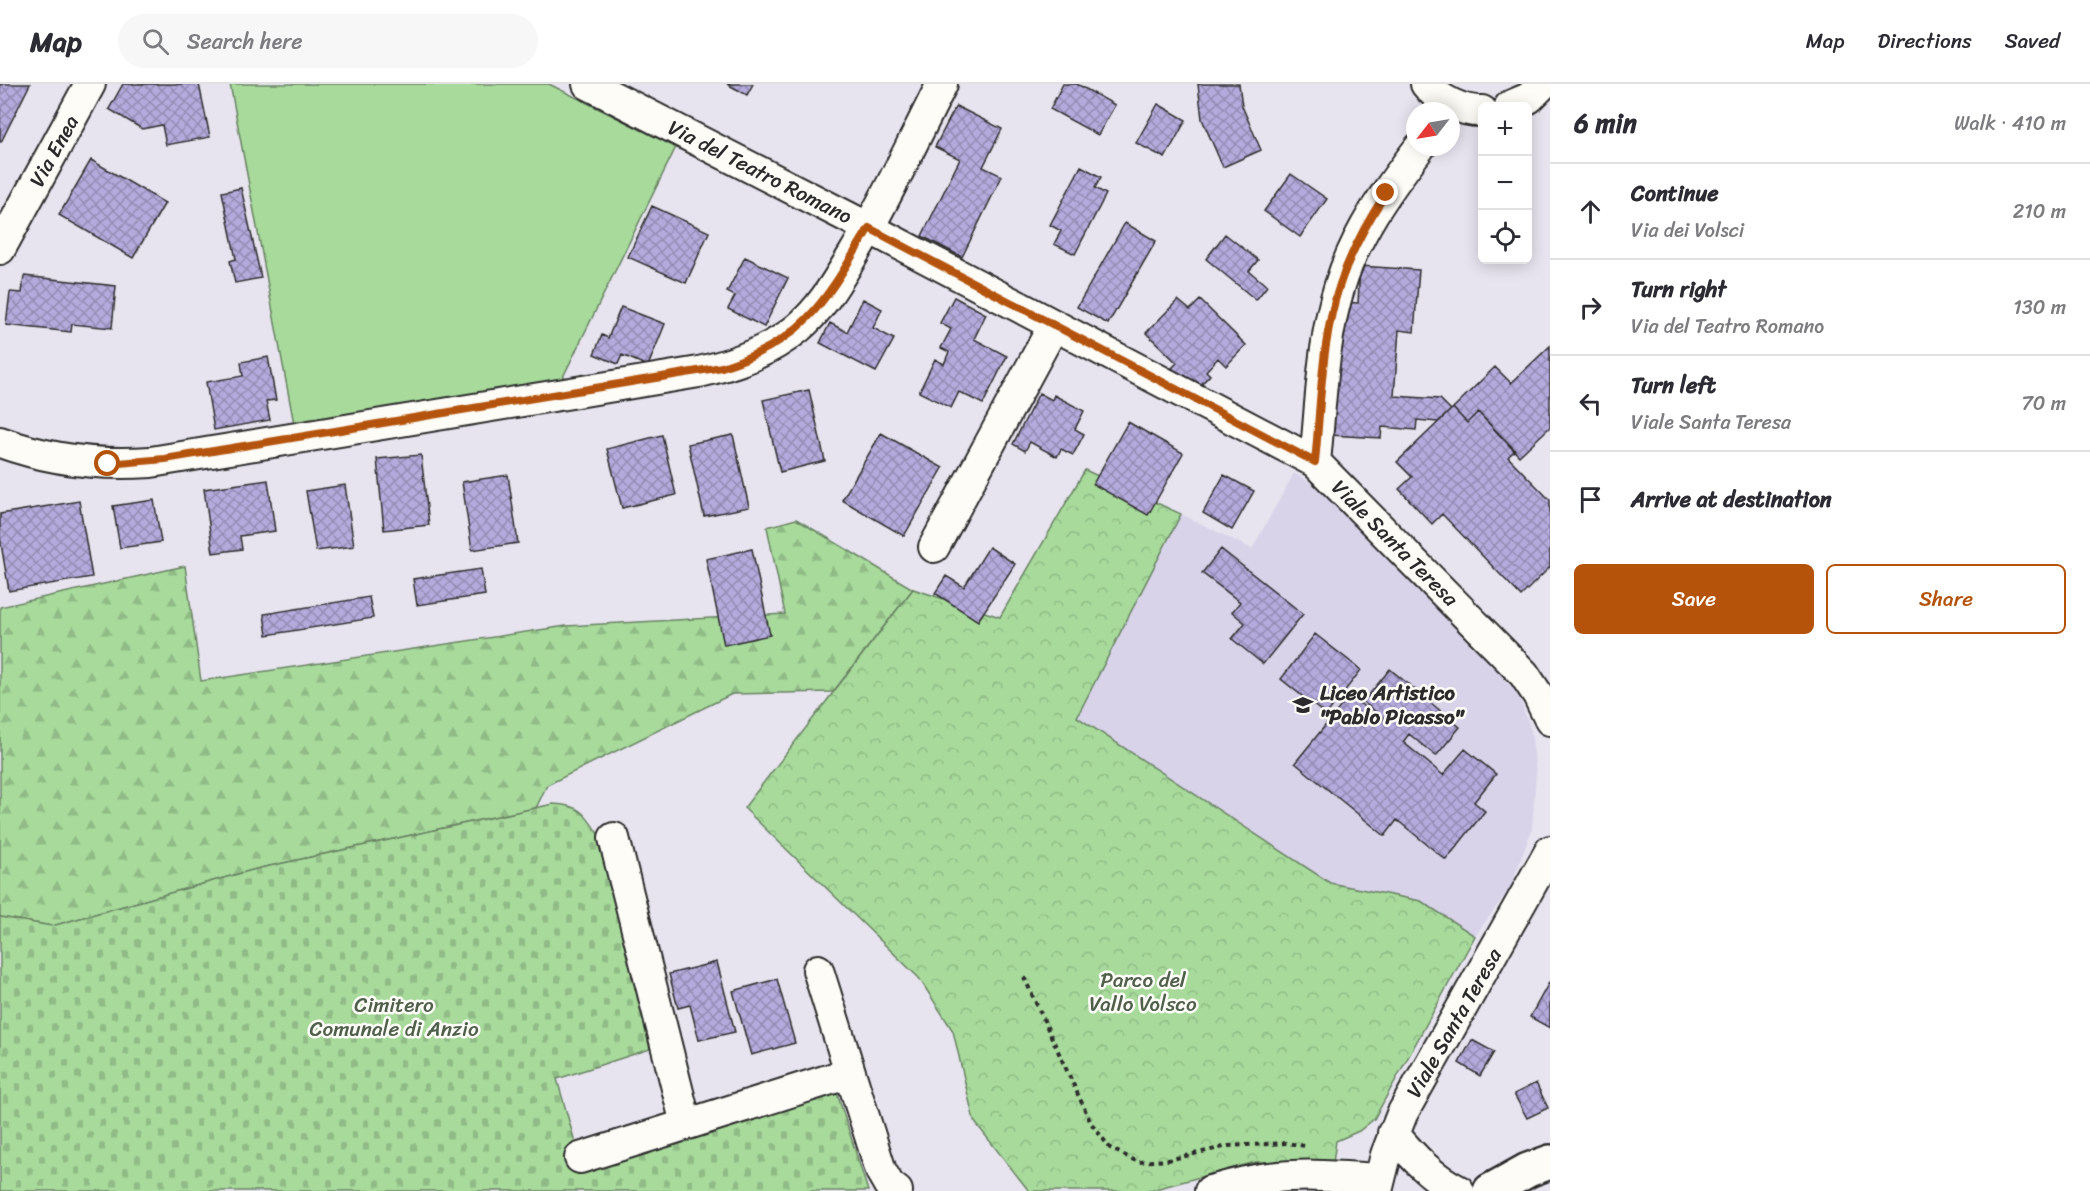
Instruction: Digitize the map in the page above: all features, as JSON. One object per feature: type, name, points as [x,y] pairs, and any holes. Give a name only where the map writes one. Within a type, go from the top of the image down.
[{"type":"main road","points":[[1490,1191],[1528,1170],[1550,1162]]},
{"type":"street","name":"Via Enea","points":[[0,249],[90,84]]},
{"type":"street","name":"Via del Teatro Romano","points":[[588,84],[869,228],[1315,462]]},
{"type":"street","points":[[0,442],[71,461],[108,464],[151,462],[722,367],[745,360],[767,349],[806,321],[834,286],[869,228],[942,84]]},
{"type":"street","points":[[1426,84],[1443,102]]},
{"type":"street","points":[[1520,102],[1529,98],[1543,84]]},
{"type":"street","points":[[1460,109],[1478,111]]},
{"type":"street","name":"Viale Santa Teresa","points":[[1413,156],[1365,226],[1340,284],[1327,345],[1315,462],[1524,674],[1538,695],[1550,720]]},
{"type":"street","points":[[934,547],[1054,325]]},
{"type":"street","points":[[614,838],[686,1124]]},
{"type":"street","name":"Viale Santa Teresa","points":[[1378,1185],[1402,1114],[1550,851]]},
{"type":"street","points":[[818,970],[881,1171],[889,1185],[897,1191]]},
{"type":"street","points":[[580,1158],[850,1073]]},
{"type":"street","points":[[1394,1133],[1423,1168],[1459,1191]]},
{"type":"street","points":[[1210,1191],[1267,1178],[1304,1175],[1378,1185]]},
{"type":"path","points":[[1024,977],[1091,1123],[1110,1148],[1137,1162],[1168,1160],[1228,1146],[1287,1143],[1316,1148]]},
{"type":"shaded area","name":"Liceo Artistico \"Pablo Picasso\"","points":[[1294,473],[1334,497],[1518,694],[1531,730],[1536,773],[1532,829],[1510,888],[1475,936],[1421,901],[1330,883],[1077,717],[1181,514],[1252,549]]},
{"type":"green space","points":[[230,84],[549,84],[676,147],[562,379],[295,429]]},
{"type":"green space","name":"Parco del Vallo Volsco","points":[[1085,470],[1181,514],[1077,717],[1330,883],[1421,901],[1475,936],[1374,1119],[1359,1131],[1336,1141],[1333,1163],[1256,1162],[1148,1191],[1029,1191],[974,1121],[953,1031],[919,978],[744,808],[913,589],[1000,617]]},
{"type":"green space","points":[[796,519],[913,589],[833,692],[732,694],[547,785],[536,808],[256,869],[52,926],[0,917],[0,607],[185,566],[201,681],[566,626],[785,614],[767,527]]},
{"type":"green space","name":"Cimitero Comunale di Anzio","points":[[553,804],[576,808],[598,834],[650,1049],[557,1079],[583,1170],[837,1093],[868,1191],[0,1191],[0,917],[52,926],[256,869]]},
{"type":"building","points":[[0,84],[30,84],[1,142],[0,142]]},
{"type":"building","points":[[123,84],[199,84],[210,137],[166,145],[162,125],[142,129],[109,109]]},
{"type":"building","points":[[727,84],[753,84],[747,95]]},
{"type":"building","points":[[1063,84],[1077,84],[1115,105],[1098,135],[1050,109]]},
{"type":"building","points":[[1198,84],[1239,84],[1242,106],[1261,150],[1223,167],[1202,119]]},
{"type":"building","points":[[1158,104],[1186,120],[1165,158],[1136,143]]},
{"type":"building","points":[[956,106],[1002,129],[983,167],[1002,176],[962,257],[922,236],[960,159],[935,147]]},
{"type":"building","points":[[91,160],[165,203],[133,258],[59,215]]},
{"type":"building","points":[[1081,166],[1101,177],[1095,188],[1106,194],[1075,254],[1054,244],[1061,231],[1050,225]]},
{"type":"building","points":[[1291,174],[1327,199],[1300,237],[1264,211]]},
{"type":"building","points":[[241,188],[261,278],[235,283],[230,261],[236,259],[222,192]]},
{"type":"building","points":[[652,206],[709,232],[686,283],[628,257]]},
{"type":"building","points":[[1125,223],[1156,241],[1108,324],[1077,307]]},
{"type":"building","points":[[1225,234],[1258,260],[1249,271],[1267,286],[1256,300],[1206,259]]},
{"type":"building","points":[[745,257],[788,278],[764,327],[728,309],[735,296],[727,292]]},
{"type":"building","points":[[1360,266],[1419,270],[1414,332],[1399,330],[1394,396],[1440,399],[1451,410],[1438,422],[1417,420],[1416,430],[1382,427],[1381,438],[1330,435],[1340,302],[1358,303]]},
{"type":"building","points":[[24,276],[116,286],[112,328],[72,324],[71,332],[6,325],[10,292],[22,293]]},
{"type":"building","points":[[954,297],[986,314],[974,339],[1007,356],[983,404],[959,392],[951,408],[919,392],[935,359],[944,364],[949,352],[941,348],[951,329],[940,323]]},
{"type":"building","points":[[863,299],[882,309],[873,328],[894,339],[876,372],[820,343],[830,323],[847,332]]},
{"type":"building","points":[[1178,300],[1190,310],[1200,300],[1246,345],[1226,366],[1218,358],[1206,371],[1210,375],[1195,391],[1172,368],[1177,363],[1146,333]]},
{"type":"building","points":[[621,307],[665,324],[648,366],[622,355],[618,364],[594,354],[602,335],[608,338]]},
{"type":"building","points":[[1550,346],[1550,427],[1519,456],[1478,412],[1467,423],[1453,408],[1495,367],[1511,383]]},
{"type":"building","points":[[268,357],[276,400],[266,401],[270,420],[214,430],[206,382],[243,376],[241,362]]},
{"type":"building","points":[[809,390],[825,461],[780,472],[763,400]]},
{"type":"building","points":[[1039,393],[1052,400],[1054,395],[1084,411],[1075,429],[1084,434],[1073,455],[1061,449],[1057,457],[1030,442],[1025,451],[1013,444]]},
{"type":"building","points":[[1453,408],[1467,423],[1478,412],[1515,450],[1508,457],[1550,500],[1550,567],[1521,596],[1442,514],[1432,524],[1399,489],[1412,477],[1397,462]]},
{"type":"building","points":[[1128,422],[1183,453],[1148,515],[1093,484]]},
{"type":"building","points":[[881,433],[943,468],[904,536],[842,500]]},
{"type":"building","points":[[662,435],[676,495],[622,508],[607,449]]},
{"type":"building","points":[[733,435],[749,507],[704,516],[688,444]]},
{"type":"building","points":[[421,455],[429,525],[384,530],[377,459]]},
{"type":"building","points":[[508,475],[518,543],[472,550],[462,482]]},
{"type":"building","points":[[1224,475],[1254,491],[1232,530],[1203,513]]},
{"type":"building","points":[[268,480],[275,531],[240,536],[242,549],[213,553],[204,489]]},
{"type":"building","points":[[345,485],[354,546],[316,551],[306,491]]},
{"type":"building","points":[[154,500],[161,542],[120,548],[113,506]]},
{"type":"building","points":[[79,501],[92,577],[9,591],[0,538],[0,514]]},
{"type":"building","points":[[989,547],[1015,564],[978,621],[935,593],[946,576],[964,587]]},
{"type":"building","points":[[752,549],[770,635],[724,645],[706,559]]},
{"type":"building","points":[[1221,549],[1303,614],[1263,664],[1232,639],[1245,623],[1232,612],[1240,602],[1202,573]]},
{"type":"building","points":[[481,569],[485,595],[417,605],[413,579]]},
{"type":"building","points":[[369,597],[373,618],[267,635],[264,614]]},
{"type":"building","points":[[1315,634],[1361,670],[1326,715],[1281,679]]},
{"type":"building","points":[[1390,669],[1460,727],[1436,756],[1409,734],[1403,742],[1443,775],[1465,749],[1496,774],[1474,802],[1485,811],[1446,860],[1397,820],[1385,836],[1295,763],[1350,695],[1381,721],[1384,718],[1363,702]]},
{"type":"building","points":[[717,962],[735,1032],[699,1040],[690,1005],[678,1008],[669,974]]},
{"type":"building","points":[[777,979],[795,1043],[751,1055],[733,991]]},
{"type":"building","points":[[1550,981],[1550,1028],[1530,1017]]},
{"type":"building","points":[[1472,1040],[1494,1052],[1480,1076],[1459,1063]]},
{"type":"building","points":[[1536,1083],[1548,1108],[1527,1118],[1514,1094]]},
{"type":"place","name":"Liceo Artistico \"Pablo Picasso\"","points":[[1303,705]]},
{"type":"route","points":[[108,464],[129,464],[165,459],[699,372],[745,360],[787,336],[814,313],[834,286],[869,228],[1315,462],[1327,345],[1336,298],[1365,226],[1386,193]]}]
